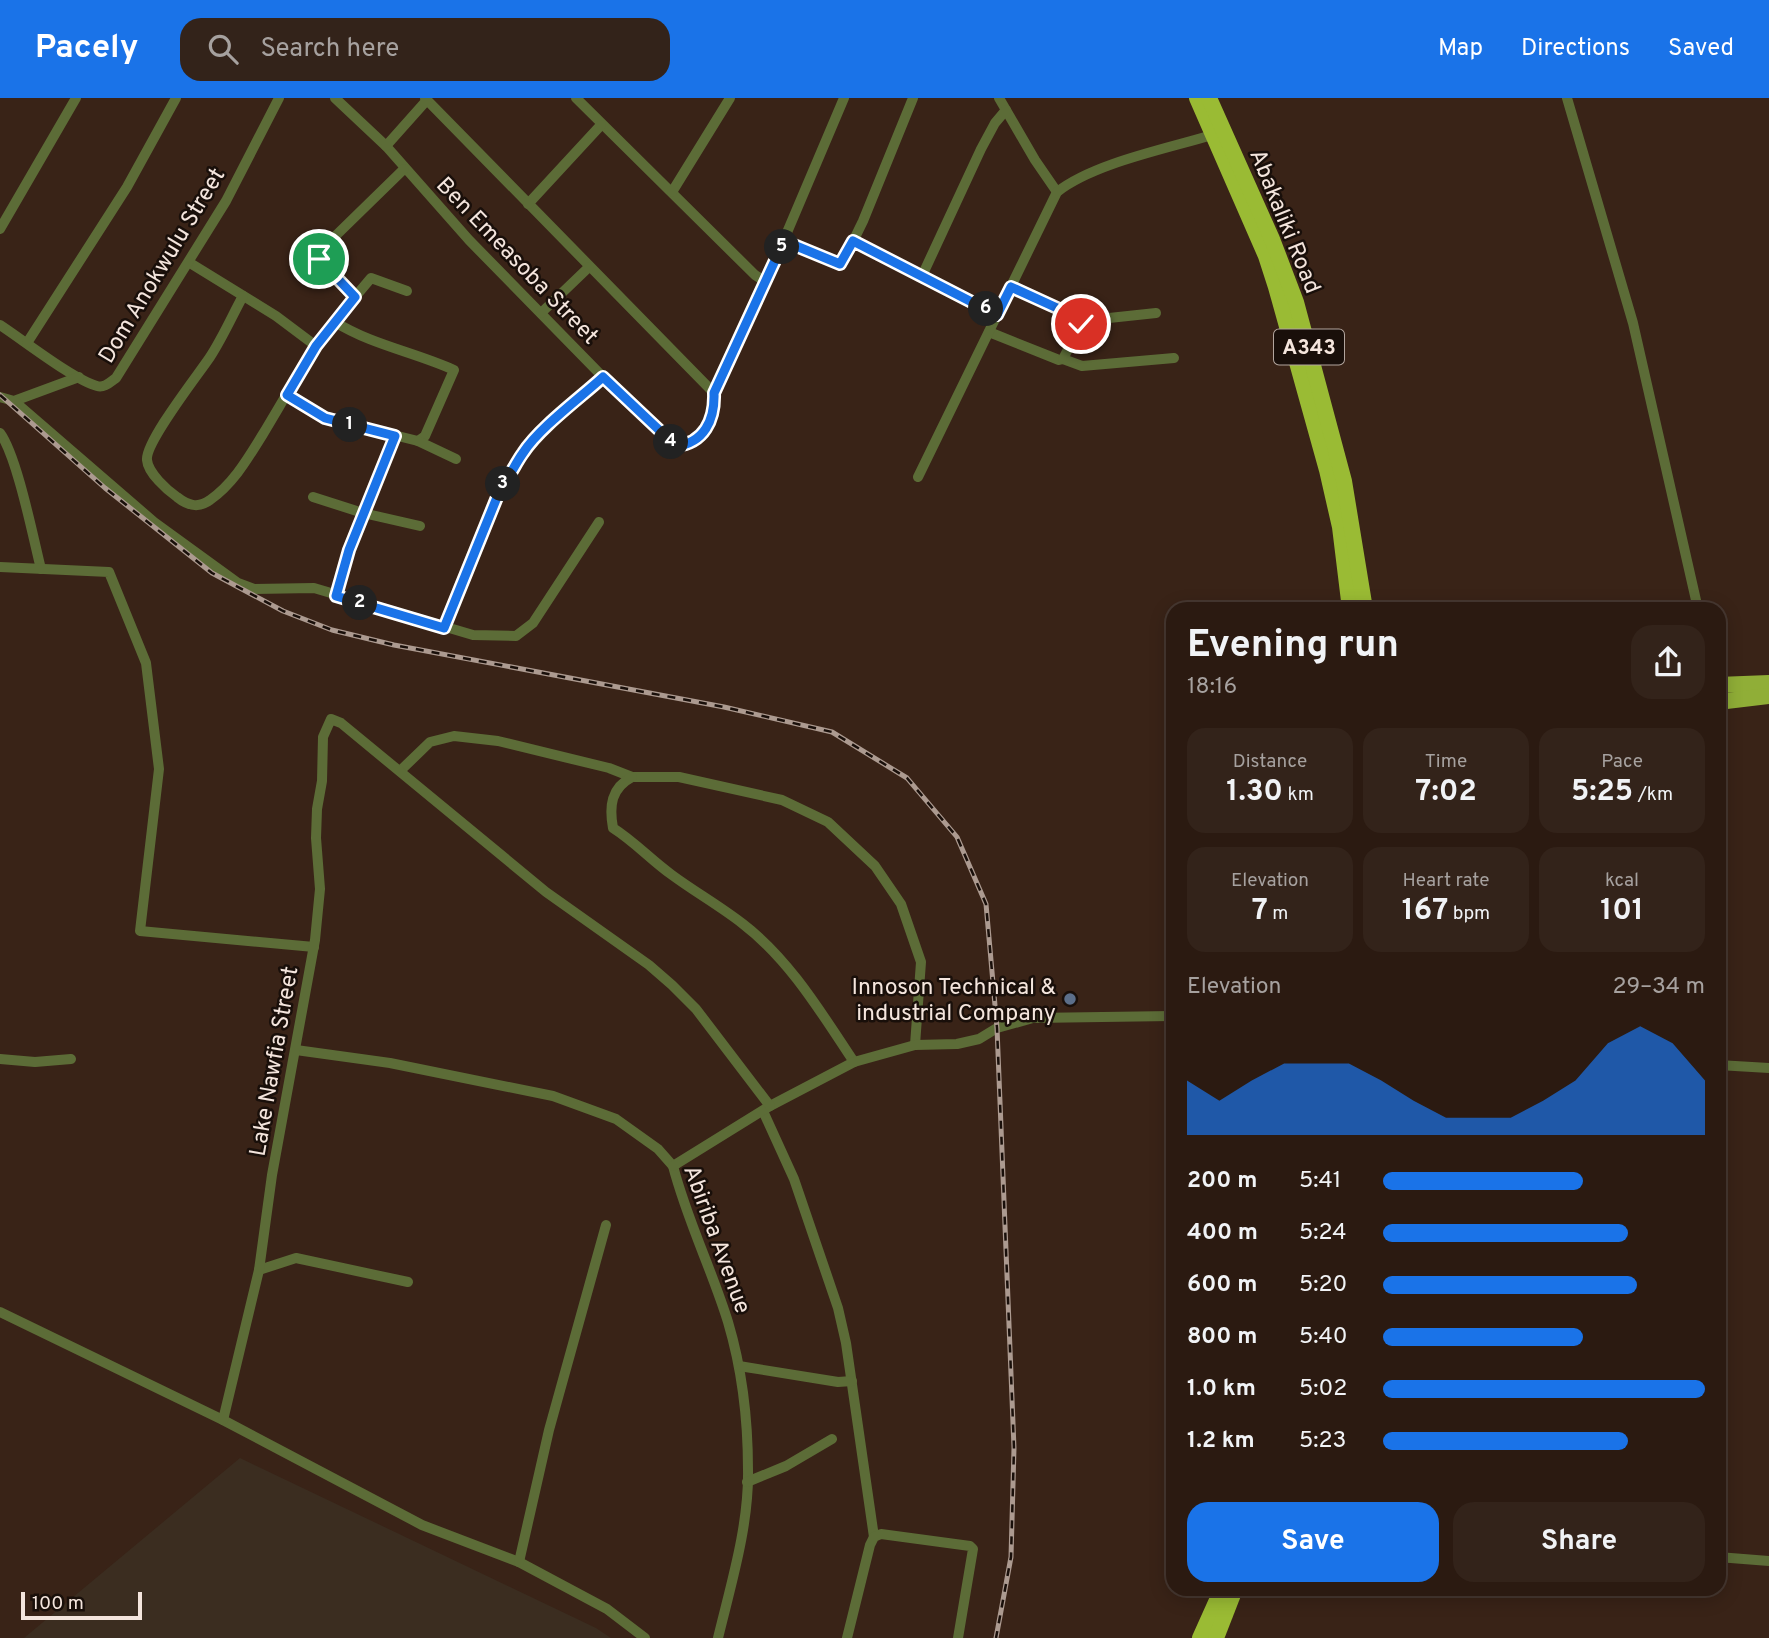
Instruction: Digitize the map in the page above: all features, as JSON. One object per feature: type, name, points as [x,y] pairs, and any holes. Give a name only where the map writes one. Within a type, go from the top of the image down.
[{"type":"highway","name":"Abakaliki Road","points":[[1197,98],[1266,256],[1301,374],[1339,527],[1349,602]]},
{"type":"highway","name":"Abakaliki Road","points":[[1209,98],[1272,239],[1296,302],[1344,481],[1364,602]]},
{"type":"highway","points":[[1200,1638],[1219,1596]]},
{"type":"highway","points":[[1216,1638],[1232,1596]]},
{"type":"main road","points":[[1726,685],[1769,683]]},
{"type":"main road","points":[[1726,701],[1769,696]]},
{"type":"street","points":[[0,229],[76,98]]},
{"type":"street","points":[[27,343],[127,187],[176,98]]},
{"type":"street","name":"Dom Anokwulu Street","points":[[14,401],[79,377],[98,387],[105,386],[116,378],[226,201],[279,98]]},
{"type":"street","name":"Ben Emeasoba Street","points":[[335,98],[386,146],[469,240],[603,377],[676,446],[689,445],[698,440],[714,409],[714,393]]},
{"type":"street","points":[[576,98],[755,275],[766,282]]},
{"type":"street","points":[[672,192],[727,102],[716,98]]},
{"type":"street","points":[[386,146],[426,99],[714,393],[766,282],[844,98]]},
{"type":"street","points":[[784,241],[840,264],[853,241],[913,98]]},
{"type":"street","points":[[999,98],[1057,192]]},
{"type":"street","points":[[1567,98],[1633,323],[1696,602]]},
{"type":"street","points":[[922,276],[981,149],[1006,110]]},
{"type":"street","points":[[528,204],[601,125]]},
{"type":"street","points":[[918,477],[1057,192],[1073,180],[1091,173],[1212,135]]},
{"type":"street","points":[[355,297],[319,259],[321,250],[404,169]]},
{"type":"street","points":[[853,241],[997,315]]},
{"type":"street","points":[[190,262],[316,346]]},
{"type":"street","points":[[541,313],[589,267]]},
{"type":"street","points":[[243,296],[211,355],[158,433],[148,453],[146,461],[151,471],[187,505],[209,501],[238,474],[316,346],[371,278],[407,291]]},
{"type":"street","points":[[1011,287],[1081,321],[1156,313]]},
{"type":"street","points":[[1063,359],[1081,321]]},
{"type":"street","points":[[335,322],[377,344],[430,359],[454,370],[425,436],[418,441]]},
{"type":"street","points":[[0,325],[79,377]]},
{"type":"street","points":[[989,332],[1054,359],[1063,359],[1082,366],[1174,358]]},
{"type":"street","points":[[444,628],[502,485],[515,470],[523,453],[603,377]]},
{"type":"street","points":[[287,395],[325,418],[418,441],[456,458]]},
{"type":"street","points":[[0,397],[14,401],[154,523],[238,583],[262,590],[314,588],[472,635],[516,636],[533,623],[599,522]]},
{"type":"street","points":[[0,433],[12,460],[41,569]]},
{"type":"street","points":[[336,596],[349,550],[395,436]]},
{"type":"street","points":[[313,497],[363,513],[420,526]]},
{"type":"street","points":[[0,567],[109,572],[146,663],[159,769],[140,930],[314,947]]},
{"type":"street","name":"Lake Nawfia Street","points":[[223,1420],[259,1270],[272,1175],[314,947],[320,889],[316,838],[322,781],[321,751],[329,722],[333,719],[341,723],[400,771]]},
{"type":"street","points":[[847,1638],[865,1561],[874,1537],[852,1381],[838,1308],[767,1109],[696,1009],[672,985],[649,965],[546,892],[400,771],[430,742],[454,736],[498,741],[610,768],[632,777],[679,777],[782,800],[828,822],[866,856],[901,904],[921,962],[915,1045]]},
{"type":"street","points":[[632,777],[615,791],[610,814],[613,828],[633,841],[669,873],[744,925],[795,978],[854,1062]]},
{"type":"street","points":[[673,1166],[767,1109],[854,1062],[915,1045],[957,1044],[979,1039],[997,1028],[1033,1018],[1166,1016]]},
{"type":"street","name":"Abiriba Avenue","points":[[296,1050],[390,1063],[553,1096],[615,1119],[658,1149],[673,1166],[728,1322],[744,1398],[747,1482],[733,1574],[718,1638]]},
{"type":"street","points":[[0,1059],[35,1062],[71,1059]]},
{"type":"street","points":[[1726,1065],[1769,1068]]},
{"type":"street","points":[[519,1562],[549,1430],[606,1225]]},
{"type":"street","points":[[259,1270],[296,1258],[368,1271],[408,1282]]},
{"type":"street","points":[[0,1312],[223,1420],[422,1525],[519,1562],[607,1609],[645,1638]]},
{"type":"street","points":[[739,1366],[838,1382],[852,1381]]},
{"type":"street","points":[[747,1482],[786,1466],[832,1439]]},
{"type":"street","points":[[874,1537],[881,1534],[970,1546],[973,1549],[958,1638]]},
{"type":"street","points":[[1726,1558],[1769,1561]]},
{"type":"shaded area","points":[[240,1458],[596,1628],[611,1638],[24,1638]]},
{"type":"railway","points":[[0,395],[105,488],[212,573],[283,611],[332,630],[394,645],[724,707],[832,732],[907,778],[957,837],[986,904],[997,1028],[1014,1448],[1011,1557],[996,1638]]},
{"type":"place","name":"Innoson Technical & industrial Company","points":[[1070,999]]},
{"type":"route","points":[[319,259],[355,297],[316,346],[287,395],[325,418],[395,436],[349,550],[336,596],[444,628],[502,485],[515,470],[523,453],[603,377],[676,446],[689,445],[698,440],[714,409],[714,393],[784,241],[837,264],[843,262],[853,241],[997,315],[1011,287],[1079,318],[1081,324]]}]
